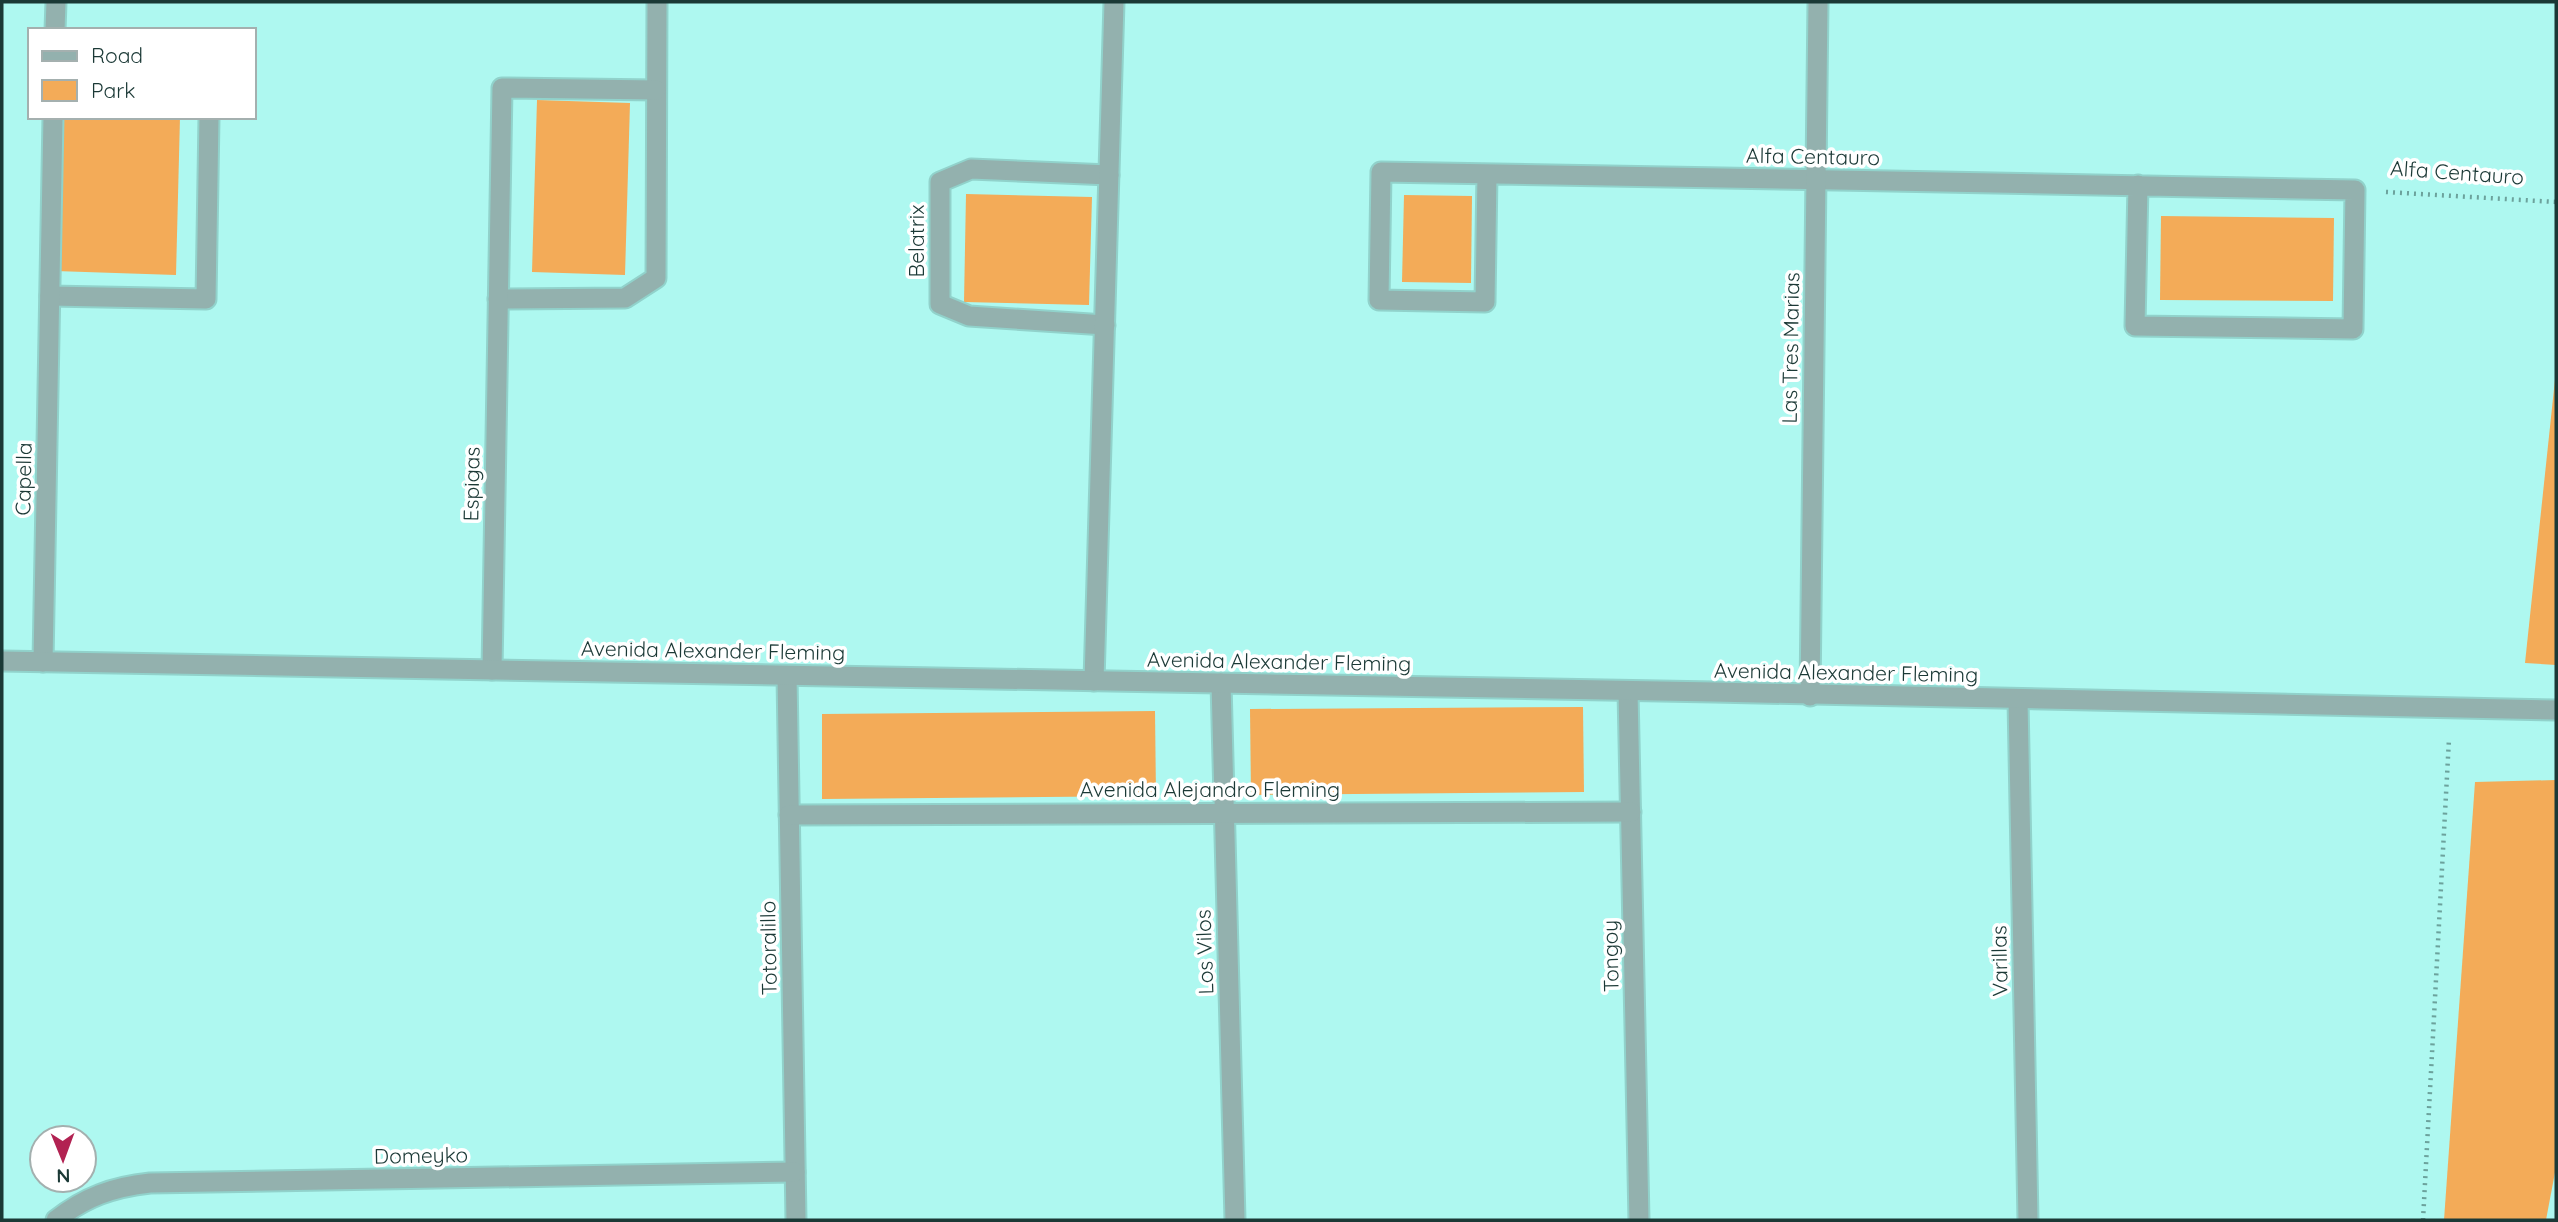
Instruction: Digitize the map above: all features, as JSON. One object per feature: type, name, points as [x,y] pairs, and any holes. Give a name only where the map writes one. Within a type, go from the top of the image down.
[{"type":"street","points":[[55,28],[56,2]]},
{"type":"street","points":[[498,299],[625,298],[656,278],[657,2]]},
{"type":"street","points":[[1094,681],[1114,2]]},
{"type":"street","name":"Las Tres Marias","points":[[1810,696],[1818,2]]},
{"type":"street","name":"Espigas","points":[[492,670],[502,88],[656,90]]},
{"type":"street","name":"Capella","points":[[43,662],[53,119]]},
{"type":"street","points":[[50,296],[206,299],[209,119]]},
{"type":"street","name":"Belatrix","points":[[1105,325],[969,316],[940,304],[940,182],[971,169],[1109,175]]},
{"type":"street","name":"Alfa Centauro","points":[[1487,174],[1485,302],[1379,300],[1381,172],[2355,190]]},
{"type":"street","points":[[2138,186],[2135,326],[2353,329],[2355,190]]},
{"type":"street","name":"Avenida Alexander Fleming","points":[[2,661],[2556,710]]},
{"type":"street","name":"Totoralillo","points":[[787,676],[796,1220]]},
{"type":"street","name":"Los Vilos","points":[[1221,683],[1235,1220]]},
{"type":"street","name":"Tongoy","points":[[1628,691],[1639,1220]]},
{"type":"street","name":"Varillas","points":[[2018,700],[2028,1220]]},
{"type":"street","name":"Avenida Alejandro Fleming","points":[[789,815],[1631,812]]},
{"type":"street","name":"Domeyko","points":[[56,1220],[74,1206],[98,1194],[124,1186],[150,1183],[795,1172]]},
{"type":"path","name":"Alfa Centauro","points":[[2355,190],[2556,202]]},
{"type":"path","points":[[2423,1220],[2451,709]]},
{"type":"green space","points":[[537,100],[630,103],[625,275],[532,272]]},
{"type":"green space","points":[[59,119],[180,119],[176,275],[55,271]]},
{"type":"green space","points":[[966,194],[1092,197],[1089,305],[964,302]]},
{"type":"green space","points":[[1404,195],[1472,196],[1471,283],[1402,282]]},
{"type":"green space","points":[[2161,216],[2334,218],[2333,301],[2160,300]]},
{"type":"green space","points":[[2556,370],[2556,665],[2525,663]]},
{"type":"green space","points":[[1583,707],[1584,792],[1251,795],[1250,709]]},
{"type":"green space","points":[[1155,711],[1156,796],[822,799],[822,714]]},
{"type":"green space","points":[[2556,780],[2556,1167],[2546,1220],[2444,1220],[2475,782]]}]
